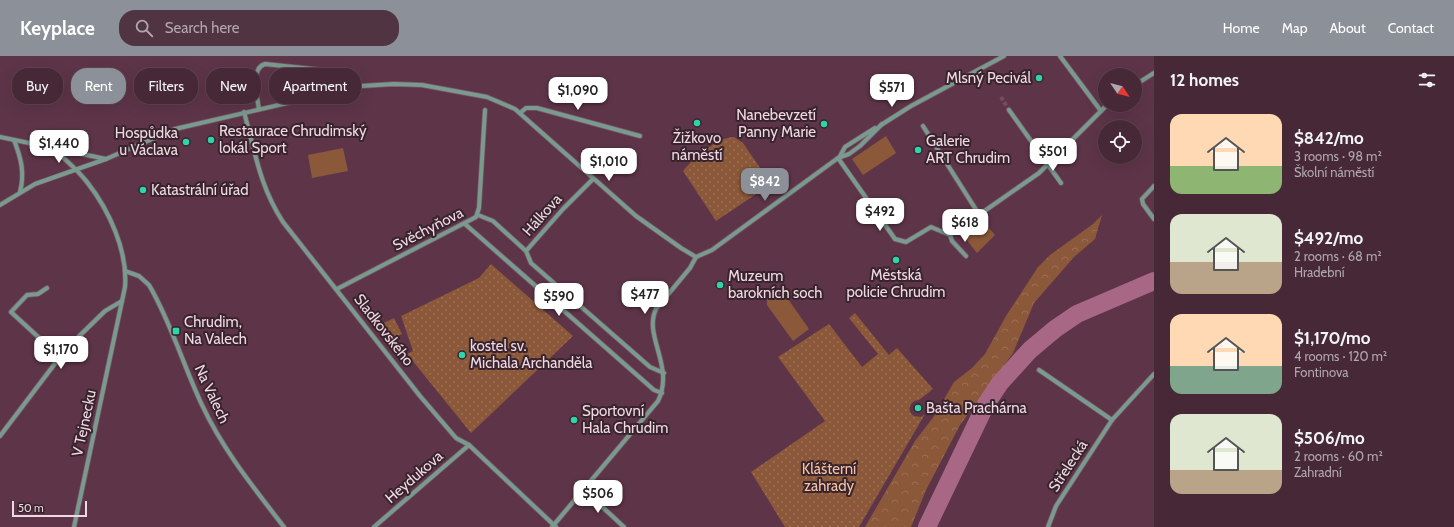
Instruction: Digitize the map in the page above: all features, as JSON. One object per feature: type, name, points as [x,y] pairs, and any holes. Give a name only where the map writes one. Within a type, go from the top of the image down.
[{"type":"street","points":[[838,158],[845,147],[911,106],[1004,56]]},
{"type":"street","points":[[1060,56],[1098,106]]},
{"type":"street","points":[[259,109],[256,76],[257,70],[261,65],[265,64],[303,68]]},
{"type":"street","points":[[1142,81],[1154,73]]},
{"type":"street","points":[[361,86],[394,84],[436,87],[487,97],[508,105],[520,113],[593,179],[646,224],[689,254],[696,257]]},
{"type":"street","points":[[0,205],[20,192],[49,179],[106,159],[175,129],[281,104]]},
{"type":"street","points":[[520,113],[526,108],[537,108],[640,136]]},
{"type":"street","name":"Svěchyňova","points":[[337,289],[465,224],[478,215],[486,110]]},
{"type":"street","points":[[1009,110],[1061,183]]},
{"type":"street","name":"Sladkovského","points":[[244,112],[261,180],[269,200],[282,222],[337,289],[420,396],[456,438],[468,445],[554,526]]},
{"type":"street","points":[[950,235],[980,216],[1048,165],[1101,112]]},
{"type":"street","points":[[554,526],[583,489],[652,410],[662,393],[664,372],[654,330],[653,315],[656,308],[690,268],[696,257],[712,250],[838,158],[849,154],[860,146],[882,124]]},
{"type":"street","points":[[923,126],[980,216]]},
{"type":"street","points":[[0,137],[106,159]]},
{"type":"street","points":[[14,140],[23,167],[23,182],[20,192]]},
{"type":"street","name":"V Tejnecku","points":[[52,147],[76,170],[93,190],[107,214],[120,246],[125,271],[122,301],[74,527]]},
{"type":"street","points":[[838,158],[895,239],[906,242],[930,227],[950,235],[952,241],[966,256]]},
{"type":"street","name":"Hálkova","points":[[526,251],[563,209],[593,179]]},
{"type":"street","points":[[1154,186],[1142,199],[1143,204],[1154,219]]},
{"type":"street","points":[[478,215],[493,221],[526,251],[531,263],[650,368],[664,372]]},
{"type":"street","points":[[465,224],[654,390],[662,393]]},
{"type":"street","name":"Na Valech","points":[[125,271],[139,276],[149,285],[202,406],[217,434],[241,471],[284,527]]},
{"type":"street","points":[[46,288],[38,294],[27,295],[11,312],[60,357]]},
{"type":"street","points":[[0,436],[60,357],[105,311],[122,301]]},
{"type":"street","points":[[1039,370],[1112,420]]},
{"type":"street","name":"Střelecká","points":[[1048,527],[1056,506],[1112,420],[1154,374]]},
{"type":"street","name":"Heydukova","points":[[374,527],[468,445]]},
{"type":"street","points":[[583,489],[624,527]]},
{"type":"green space","points":[[886,136],[896,153],[863,175],[852,159]]},
{"type":"green space","points":[[734,137],[743,143],[771,184],[716,221],[683,171],[699,155],[713,145],[728,138]]},
{"type":"green space","points":[[343,148],[348,171],[312,178],[308,155]]},
{"type":"green space","points":[[1102,215],[1095,239],[1074,257],[1034,303],[1013,353],[960,425],[926,490],[911,527],[865,527],[915,441],[935,415],[954,382],[972,368],[985,354],[1006,316],[1038,267],[1050,255],[1093,224]]},
{"type":"green space","points":[[982,220],[995,235],[977,253],[965,238],[965,235]]},
{"type":"green space","points":[[491,264],[573,336],[471,433],[407,354],[413,351],[401,316],[479,278]]},
{"type":"green space","points":[[781,289],[809,329],[793,341],[767,305],[767,299]]},
{"type":"green space","name":"Klášterní zahrady","points":[[855,313],[889,355],[897,348],[933,389],[919,400],[914,401],[910,407],[910,411],[914,416],[921,417],[925,414],[859,527],[785,527],[751,472],[825,421],[778,357],[829,324],[862,367],[878,354],[849,318]]},
{"type":"green space","points":[[394,318],[402,334],[387,342],[378,326]]},
{"type":"waterway","points":[[927,527],[986,404],[1000,383],[1030,350],[1055,329],[1077,314],[1154,281]]},
{"type":"tunnel","points":[[1001,97],[1009,110]]},
{"type":"place","name":"Mlsný Pecivál","points":[[1039,78]]},
{"type":"place","name":"Žižkovo náměstí","points":[[697,123]]},
{"type":"place","name":"Nanebevzetí Panny Marie","points":[[824,124]]},
{"type":"place","name":"Restaurace Chrudimský lokál Sport","points":[[211,140]]},
{"type":"place","name":"Hospůdka u Václava","points":[[186,142]]},
{"type":"place","name":"Galerie ART Chrudim","points":[[918,150]]},
{"type":"place","name":"Katastrální úřad","points":[[143,190]]},
{"type":"place","name":"Městská policie Chrudim","points":[[896,260]]},
{"type":"place","name":"Muzeum barokních soch","points":[[720,285]]},
{"type":"place","name":"Chrudim, Na Valech","points":[[176,331]]},
{"type":"place","name":"kostel sv. Michala Archanděla","points":[[462,355]]},
{"type":"place","name":"Bašta Prachárna","points":[[918,408]]},
{"type":"place","name":"Sportovní Hala Chrudim","points":[[574,420]]}]
